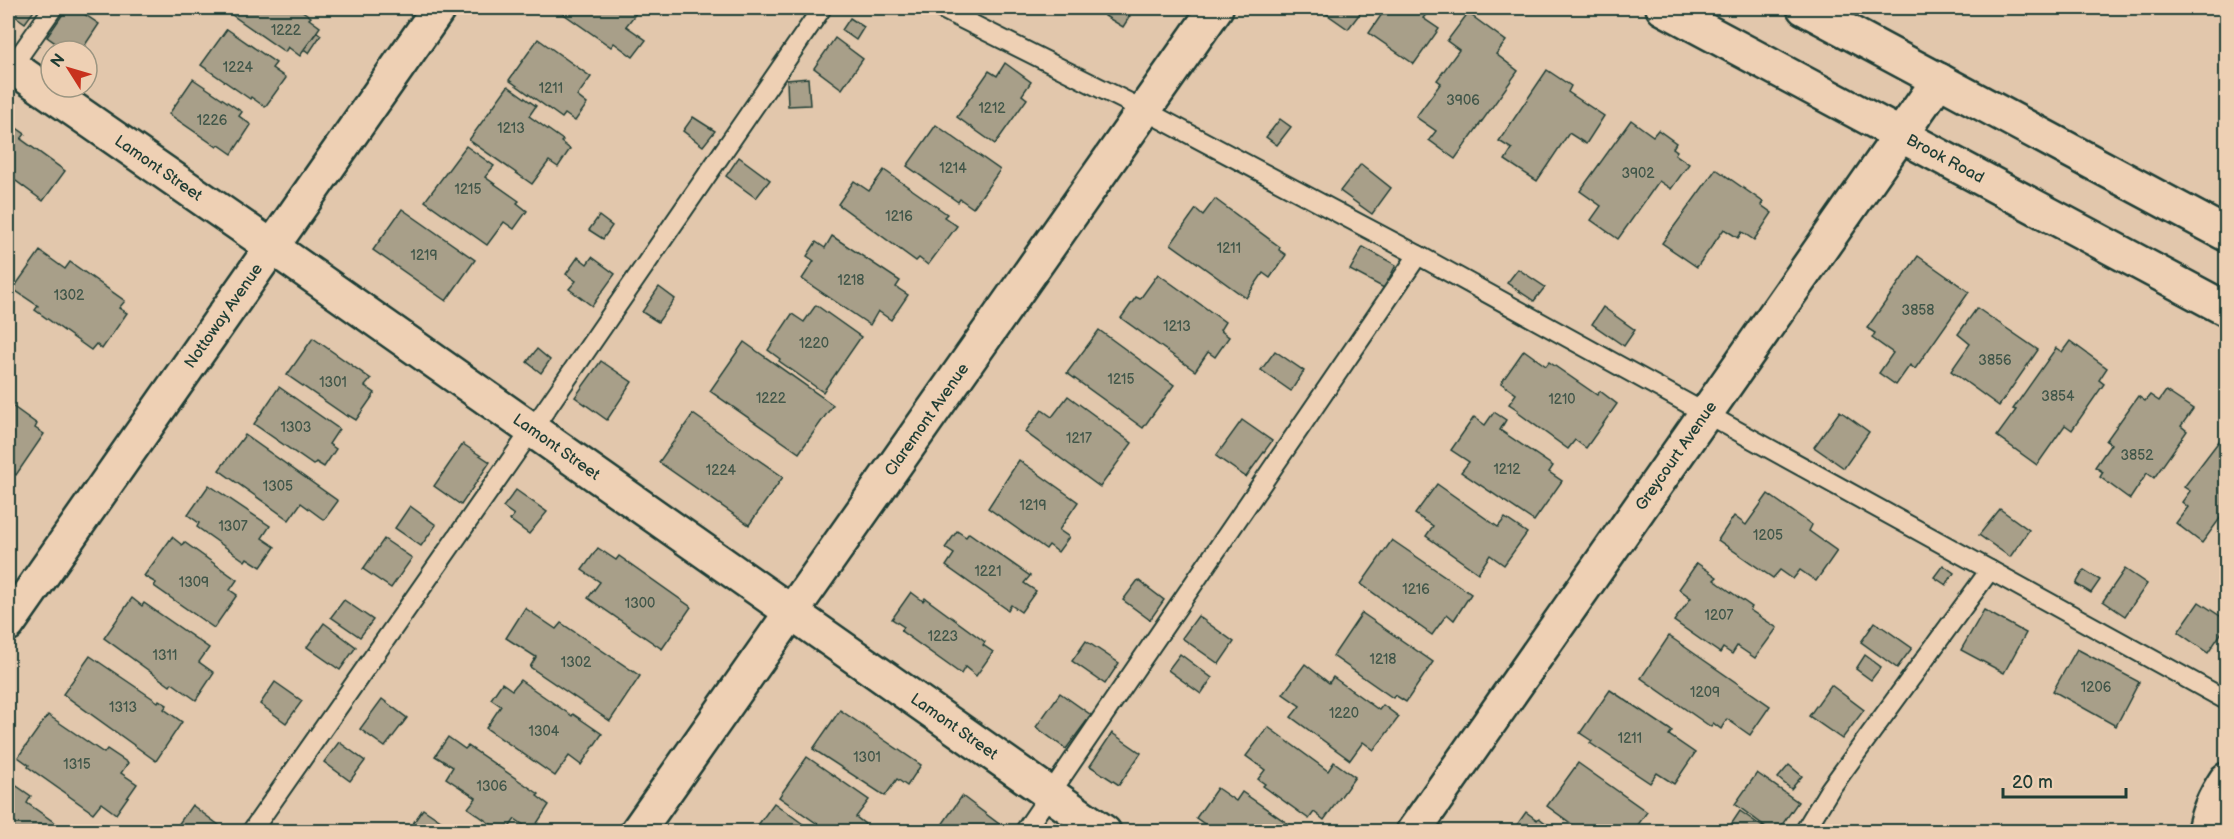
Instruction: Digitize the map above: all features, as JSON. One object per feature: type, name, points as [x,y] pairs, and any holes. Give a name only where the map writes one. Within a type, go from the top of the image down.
[{"type":"street","name":"Nottoway Avenue","points":[[8,624],[439,8]]},
{"type":"street","name":"Claremont Avenue","points":[[638,831],[1216,8]]},
{"type":"street","name":"Brook Road","points":[[1663,8],[2226,309]]},
{"type":"street","points":[[1804,8],[2226,234]]},
{"type":"street","name":"Lamont Street","points":[[9,67],[272,247],[531,431],[1104,831]]},
{"type":"street","name":"Greycourt Avenue","points":[[1413,831],[1939,80]]},
{"type":"street","points":[[2204,831],[2206,821],[2226,780]]},
{"type":"lane","points":[[9,67],[53,8]]},
{"type":"lane","points":[[251,831],[531,431],[822,8]]},
{"type":"lane","points":[[940,8],[1144,110],[1418,255],[2226,700]]},
{"type":"lane","points":[[1024,831],[1051,795],[1418,255]]},
{"type":"lane","points":[[1804,831],[1830,789],[1990,570]]},
{"type":"building","points":[[8,8],[36,8],[25,23],[8,11]]},
{"type":"building","points":[[67,8],[75,8],[99,24],[89,39],[50,39],[47,37]]},
{"type":"building","points":[[222,8],[298,8],[320,27],[300,56],[288,47],[285,52]]},
{"type":"building","points":[[561,8],[640,8],[626,26],[646,40],[633,57],[614,43],[611,47],[558,10]]},
{"type":"building","points":[[1110,8],[1117,8],[1130,16],[1123,27],[1105,16]]},
{"type":"building","points":[[1318,8],[1364,8],[1348,29]]},
{"type":"building","points":[[1386,8],[1432,8],[1423,18],[1439,29],[1414,64],[1369,33]]},
{"type":"building","points":[[1468,13],[1506,41],[1496,54],[1518,71],[1455,159],[1429,140],[1436,131],[1416,117],[1441,83],[1437,80],[1459,50],[1447,41]]},
{"type":"building","points":[[850,18],[864,27],[856,40],[842,30]]},
{"type":"building","points":[[227,29],[276,63],[272,68],[286,78],[265,107],[201,65]]},
{"type":"building","points":[[317,32],[321,35],[309,53],[304,49]]},
{"type":"building","points":[[835,38],[863,59],[842,89],[814,68]]},
{"type":"building","points":[[538,39],[591,77],[577,96],[587,104],[575,121],[565,114],[562,118],[509,80]]},
{"type":"building","points":[[1005,63],[1031,82],[1022,95],[1027,99],[995,144],[957,117],[989,71],[997,76]]},
{"type":"building","points":[[1547,70],[1571,86],[1568,92],[1604,116],[1586,144],[1569,133],[1537,181],[1505,160],[1512,149],[1499,141]]},
{"type":"building","points":[[808,78],[810,105],[788,106],[787,80]]},
{"type":"building","points":[[193,79],[242,112],[239,116],[251,125],[232,154],[219,145],[217,147],[169,114]]},
{"type":"building","points":[[508,86],[536,106],[529,116],[563,140],[561,142],[570,149],[558,167],[549,161],[532,184],[469,140]]},
{"type":"building","points":[[693,117],[715,131],[703,146],[683,131]]},
{"type":"building","points":[[1280,119],[1291,127],[1277,145],[1266,137]]},
{"type":"building","points":[[1631,120],[1653,136],[1658,130],[1676,143],[1673,148],[1677,151],[1675,154],[1689,164],[1671,189],[1659,181],[1618,239],[1591,220],[1601,206],[1580,191]]},
{"type":"building","points":[[8,122],[25,134],[21,139],[65,171],[43,201],[8,175]]},
{"type":"building","points":[[936,125],[1000,170],[973,208],[960,199],[958,202],[907,166]]},
{"type":"building","points":[[466,146],[494,166],[485,177],[519,201],[517,203],[527,211],[514,229],[504,222],[487,245],[425,201]]},
{"type":"building","points":[[739,157],[770,180],[756,198],[726,176]]},
{"type":"building","points":[[1361,164],[1391,188],[1372,214],[1340,191]]},
{"type":"building","points":[[1716,169],[1763,202],[1761,205],[1772,213],[1754,240],[1742,232],[1738,238],[1724,229],[1697,267],[1662,243]]},
{"type":"building","points":[[884,170],[947,214],[944,217],[957,226],[928,265],[919,258],[916,261],[838,204],[854,181],[869,191]]},
{"type":"building","points":[[1215,199],[1280,247],[1279,250],[1286,255],[1270,278],[1263,273],[1246,298],[1171,244],[1196,209],[1203,215]]},
{"type":"building","points":[[402,209],[475,260],[446,301],[373,250]]},
{"type":"building","points":[[599,216],[612,226],[603,239],[589,230]]},
{"type":"building","points":[[832,236],[900,281],[896,287],[908,295],[891,320],[878,311],[870,325],[802,279],[814,261],[807,256],[816,242],[825,248]]},
{"type":"building","points":[[1363,247],[1396,265],[1384,288],[1350,270]]},
{"type":"building","points":[[40,251],[65,269],[70,262],[125,301],[119,308],[127,313],[102,349],[96,344],[91,350],[35,310],[38,306],[13,289]]},
{"type":"building","points":[[1918,256],[1969,292],[1915,369],[1910,365],[1896,385],[1879,373],[1893,353],[1872,338],[1875,333],[1867,328]]},
{"type":"building","points":[[578,257],[587,264],[592,257],[615,274],[592,306],[569,289],[576,281],[566,274]]},
{"type":"building","points":[[1518,269],[1545,287],[1534,301],[1507,283]]},
{"type":"building","points":[[1158,274],[1225,322],[1220,330],[1229,337],[1215,357],[1208,352],[1195,371],[1121,318],[1136,297],[1140,299]]},
{"type":"building","points":[[659,287],[675,299],[658,322],[642,312]]},
{"type":"building","points":[[816,305],[861,337],[823,392],[779,361],[780,359],[768,350],[792,314],[804,322]]},
{"type":"building","points":[[1603,307],[1635,330],[1624,346],[1592,324]]},
{"type":"building","points":[[1977,308],[2038,350],[1999,406],[1951,371],[1970,344],[1958,334]]},
{"type":"building","points":[[1099,330],[1174,385],[1143,428],[1067,373]]},
{"type":"building","points":[[313,338],[371,379],[365,386],[375,393],[356,420],[348,415],[348,417],[287,375]]},
{"type":"building","points":[[2070,341],[2107,368],[2099,380],[2104,384],[2072,430],[2065,425],[2037,465],[1997,436],[2056,348],[2062,352]]},
{"type":"building","points":[[744,342],[833,405],[799,453],[710,391]]},
{"type":"building","points":[[537,349],[550,360],[541,373],[527,362]]},
{"type":"building","points":[[1524,350],[1546,366],[1549,362],[1597,395],[1600,391],[1617,404],[1586,448],[1575,440],[1568,449],[1509,404],[1516,394],[1501,383]]},
{"type":"building","points":[[1275,351],[1304,371],[1291,391],[1261,370]]},
{"type":"building","points":[[601,361],[632,382],[607,420],[575,397]]},
{"type":"building","points":[[279,387],[339,429],[329,444],[336,449],[324,467],[316,462],[313,465],[254,424]]},
{"type":"building","points":[[2166,391],[2193,409],[2181,426],[2187,431],[2154,478],[2147,473],[2130,499],[2100,477],[2103,472],[2095,467],[2111,444],[2106,441],[2138,396],[2145,401],[2150,395],[2159,401]]},
{"type":"building","points":[[1068,396],[1132,443],[1100,487],[1025,432],[1042,410],[1052,417]]},
{"type":"building","points":[[8,403],[37,424],[35,428],[44,434],[16,475],[8,469]]},
{"type":"building","points":[[1840,411],[1869,432],[1844,468],[1814,447]]},
{"type":"building","points":[[1494,412],[1506,420],[1500,430],[1553,466],[1549,472],[1562,481],[1534,521],[1461,472],[1469,462],[1451,450],[1474,417],[1485,425]]},
{"type":"building","points":[[693,414],[783,477],[749,525],[659,462]]},
{"type":"building","points":[[1242,420],[1272,441],[1246,477],[1216,456]]},
{"type":"building","points":[[2226,432],[2226,518],[2225,520],[2221,517],[2202,543],[2176,523],[2188,507],[2182,502],[2190,491],[2184,487]]},
{"type":"building","points":[[245,435],[338,501],[324,520],[301,503],[289,520],[219,470]]},
{"type":"building","points":[[463,444],[490,462],[461,505],[434,486]]},
{"type":"building","points":[[1019,460],[1078,502],[1059,530],[1069,537],[1058,552],[1049,545],[1046,549],[988,508]]},
{"type":"building","points":[[1437,484],[1498,527],[1505,518],[1527,533],[1504,565],[1490,555],[1478,573],[1426,536],[1433,526],[1415,514]]},
{"type":"building","points":[[209,485],[270,526],[262,538],[275,547],[261,567],[247,558],[245,561],[197,527],[199,523],[188,515]]},
{"type":"building","points":[[516,490],[547,512],[529,534],[510,520],[514,515],[503,507]]},
{"type":"building","points":[[1768,494],[1812,525],[1809,531],[1837,551],[1816,581],[1800,570],[1793,579],[1780,570],[1773,578],[1718,540],[1734,516],[1746,525]]},
{"type":"building","points":[[410,506],[436,525],[421,546],[395,528]]},
{"type":"building","points":[[2000,509],[2029,530],[2010,557],[1979,535]]},
{"type":"building","points":[[957,531],[966,537],[969,533],[1030,576],[1024,583],[1036,591],[1021,612],[1011,605],[1008,610],[946,566],[954,554],[945,548]]},
{"type":"building","points":[[172,537],[182,545],[184,542],[237,580],[230,590],[237,595],[214,628],[154,586],[156,583],[144,576]]},
{"type":"building","points":[[384,539],[412,558],[391,588],[363,569]]},
{"type":"building","points":[[1392,540],[1471,594],[1454,620],[1447,614],[1432,635],[1361,584]]},
{"type":"building","points":[[598,548],[616,560],[619,556],[691,607],[662,649],[588,598],[600,582],[582,570]]},
{"type":"building","points":[[1697,563],[1717,577],[1714,580],[1752,607],[1750,610],[1777,628],[1755,658],[1737,646],[1732,654],[1723,648],[1720,653],[1674,621],[1691,598],[1679,589]]},
{"type":"building","points":[[1943,565],[1954,573],[1946,585],[1934,577]]},
{"type":"building","points":[[2125,569],[2147,584],[2125,616],[2103,601]]},
{"type":"building","points":[[2084,570],[2100,580],[2091,593],[2076,584]]},
{"type":"building","points":[[1138,580],[1164,600],[1150,620],[1123,600]]},
{"type":"building","points":[[911,592],[923,601],[925,598],[985,642],[983,645],[993,652],[976,676],[965,667],[961,674],[901,631],[904,627],[892,619]]},
{"type":"building","points":[[132,598],[142,606],[144,603],[209,648],[199,662],[214,673],[196,700],[172,683],[170,686],[104,638]]},
{"type":"building","points":[[344,600],[373,620],[360,637],[331,617]]},
{"type":"building","points":[[2199,602],[2226,620],[2226,626],[2208,653],[2178,632]]},
{"type":"building","points":[[525,608],[556,629],[561,623],[640,676],[610,721],[530,667],[536,657],[506,638]]},
{"type":"building","points":[[1984,610],[2026,633],[2004,673],[1961,650]]},
{"type":"building","points":[[1362,613],[1433,662],[1406,702],[1395,695],[1393,698],[1333,656]]},
{"type":"building","points":[[1198,616],[1234,642],[1219,664],[1182,638]]},
{"type":"building","points":[[1875,622],[1912,648],[1897,668],[1861,642]]},
{"type":"building","points":[[324,623],[356,647],[340,670],[307,647]]},
{"type":"building","points":[[1669,636],[1770,706],[1750,735],[1727,719],[1721,729],[1713,723],[1711,727],[1641,678]]},
{"type":"building","points":[[1086,641],[1119,663],[1105,684],[1072,661]]},
{"type":"building","points":[[2077,649],[2139,682],[2116,726],[2053,691]]},
{"type":"building","points":[[1180,654],[1212,678],[1201,694],[1168,670]]},
{"type":"building","points":[[1865,655],[1881,667],[1871,680],[1856,669]]},
{"type":"building","points":[[90,656],[158,702],[159,700],[167,705],[164,709],[182,722],[156,761],[63,694]]},
{"type":"building","points":[[1305,664],[1329,683],[1333,677],[1379,710],[1383,705],[1399,717],[1374,750],[1363,742],[1350,760],[1291,717],[1300,706],[1283,694]]},
{"type":"building","points":[[520,680],[602,734],[581,765],[569,756],[555,776],[486,728],[501,706],[491,699],[502,683],[512,690]]},
{"type":"building","points":[[275,682],[302,701],[286,723],[260,704]]},
{"type":"building","points":[[1831,685],[1864,710],[1842,739],[1809,716]]},
{"type":"building","points":[[1610,690],[1672,731],[1669,735],[1695,753],[1674,784],[1657,773],[1650,783],[1590,743],[1592,741],[1580,733]]},
{"type":"building","points":[[1060,693],[1091,715],[1066,749],[1036,727]]},
{"type":"building","points":[[382,699],[407,718],[385,747],[360,729]]},
{"type":"building","points":[[840,710],[921,765],[907,786],[897,779],[885,796],[813,749]]},
{"type":"building","points":[[48,715],[104,753],[107,749],[128,763],[121,773],[137,784],[116,814],[101,803],[93,813],[28,767],[29,765],[18,757]]},
{"type":"building","points":[[1268,727],[1328,771],[1334,762],[1355,777],[1324,820],[1314,812],[1309,819],[1263,786],[1265,784],[1258,779],[1265,770],[1246,756]]},
{"type":"building","points":[[1112,733],[1141,753],[1119,785],[1090,766]]},
{"type":"building","points":[[448,737],[465,749],[468,746],[539,794],[537,796],[549,805],[532,831],[515,819],[506,832],[502,832],[468,808],[476,798],[446,778],[453,767],[435,756]]},
{"type":"building","points":[[339,742],[365,761],[350,781],[324,762]]},
{"type":"building","points":[[807,757],[869,800],[856,817],[865,824],[860,832],[829,832],[779,797]]},
{"type":"building","points":[[1578,763],[1647,812],[1633,832],[1606,832],[1599,826],[1595,832],[1583,832],[1547,806]]},
{"type":"building","points":[[1789,765],[1802,776],[1791,789],[1778,778]]},
{"type":"building","points":[[1757,773],[1798,802],[1777,832],[1773,832],[1735,804]]},
{"type":"building","points":[[8,780],[31,796],[27,803],[68,832],[8,832]]},
{"type":"building","points":[[1217,788],[1236,801],[1242,792],[1300,832],[1216,832],[1196,818]]},
{"type":"building","points":[[962,796],[1003,827],[999,832],[937,832]]},
{"type":"building","points":[[774,803],[814,832],[753,832]]},
{"type":"building","points":[[192,805],[224,829],[222,832],[173,832]]},
{"type":"building","points":[[423,809],[457,832],[407,832]]},
{"type":"building","points":[[1740,811],[1770,832],[1726,832]]},
{"type":"building","points":[[1526,812],[1537,820],[1539,818],[1557,832],[1512,832]]}]
